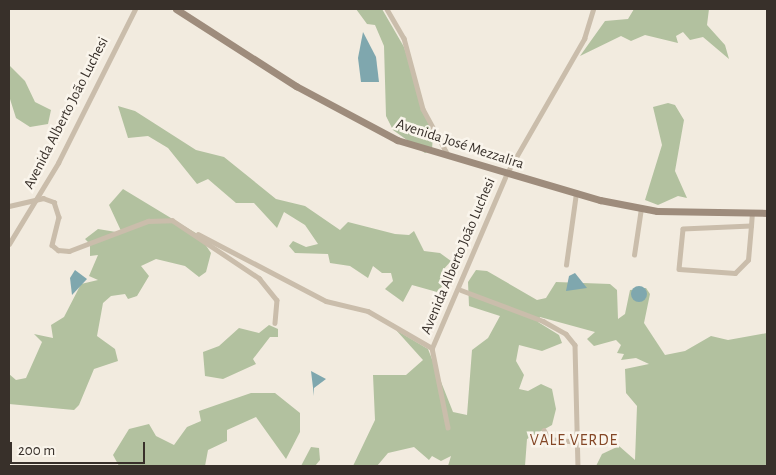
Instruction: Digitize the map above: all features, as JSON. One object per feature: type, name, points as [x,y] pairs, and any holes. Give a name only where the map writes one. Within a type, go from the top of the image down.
[{"type":"main road","name":"Avenida José Mezzalira","points":[[176,9],[296,86],[379,132],[507,173],[576,193],[641,208],[767,213]]},
{"type":"street","points":[[128,9],[128,17]]},
{"type":"street","points":[[128,17],[135,9]]},
{"type":"street","points":[[387,9],[404,38],[423,109],[448,155]]},
{"type":"street","name":"Avenida Alberto João Luchesi","points":[[432,348],[460,290],[507,173],[584,39],[593,9]]},
{"type":"street","name":"Avenida Alberto João Luchesi","points":[[9,244],[36,200],[128,17]]},
{"type":"street","points":[[566,265],[576,193]]},
{"type":"street","points":[[9,206],[49,199],[57,205],[52,239],[58,250],[69,251],[160,218],[194,232],[326,301],[368,311],[432,348],[448,427]]},
{"type":"street","points":[[634,254],[641,208]]},
{"type":"street","points":[[751,226],[683,229],[679,270],[735,274],[748,260],[751,226],[752,213]]},
{"type":"street","points":[[194,232],[259,278],[277,300],[274,323]]},
{"type":"street","points":[[460,290],[543,321],[570,339],[577,354],[578,466]]},
{"type":"street","points":[[544,430],[549,439],[578,442]]},
{"type":"green space","points":[[356,9],[382,9],[404,47],[433,134],[432,150],[425,153],[393,130],[386,116],[384,46],[375,25],[367,24]]},
{"type":"green space","points":[[634,9],[709,9],[707,25],[725,45],[729,59],[703,37],[690,40],[683,32],[676,36],[678,43],[645,35],[631,41],[621,36],[580,56],[605,21],[628,19]]},
{"type":"green space","points":[[9,65],[25,81],[35,102],[51,110],[48,124],[30,127],[16,118],[10,99]]},
{"type":"green space","points":[[668,103],[675,105],[684,120],[675,171],[687,198],[678,196],[658,205],[645,200],[662,145],[653,107]]},
{"type":"green space","points":[[118,106],[135,111],[196,150],[224,157],[276,199],[305,206],[340,230],[348,222],[395,234],[409,235],[414,231],[424,251],[440,253],[451,261],[443,270],[452,275],[437,292],[412,285],[403,302],[385,289],[393,281],[391,273],[382,273],[373,266],[368,278],[350,266],[330,263],[328,254],[295,253],[289,246],[293,241],[306,247],[318,244],[305,225],[284,212],[277,228],[254,203],[236,203],[208,179],[197,184],[168,148],[148,136],[128,138]]},
{"type":"green space","points":[[123,189],[199,235],[211,253],[206,272],[199,277],[185,266],[156,259],[141,266],[149,276],[137,296],[128,299],[125,294],[111,296],[103,303],[97,336],[115,349],[118,361],[94,369],[79,405],[74,410],[9,404],[9,374],[16,380],[26,378],[42,342],[34,334],[53,338],[51,325],[64,317],[81,284],[98,280],[89,276],[98,255],[90,256],[90,244],[85,239],[98,229],[122,233],[109,205]]},
{"type":"green space","points":[[476,270],[487,271],[537,300],[546,298],[556,282],[610,284],[617,290],[618,319],[625,314],[630,290],[646,288],[650,294],[644,323],[665,355],[685,351],[711,336],[728,340],[767,333],[767,466],[596,466],[602,454],[619,446],[635,460],[637,406],[626,393],[625,369],[649,364],[636,358],[621,360],[624,354],[617,353],[621,345],[616,340],[594,346],[587,339],[595,332],[540,317],[538,322],[559,335],[562,343],[542,351],[519,345],[516,361],[524,375],[519,389],[528,391],[541,384],[552,389],[556,409],[552,425],[527,439],[525,466],[448,466],[451,456],[441,461],[432,456],[429,460],[414,447],[388,453],[377,466],[353,466],[375,420],[373,375],[406,375],[423,360],[396,330],[428,349],[453,412],[467,415],[472,350],[488,338],[500,316],[469,306],[468,282]]},
{"type":"green space","points":[[269,325],[278,329],[278,337],[270,337],[253,359],[256,364],[223,379],[205,376],[203,352],[219,346],[239,328],[259,333]]},
{"type":"green space","points":[[251,393],[275,393],[300,413],[300,432],[286,459],[256,417],[227,430],[227,441],[208,450],[205,466],[119,466],[113,455],[129,429],[149,424],[156,436],[174,445],[187,427],[201,421],[199,411]]},
{"type":"green space","points":[[311,447],[319,448],[320,460],[315,466],[301,466]]},
{"type":"water","points":[[363,32],[376,57],[379,82],[361,82],[358,58]]},
{"type":"water","points":[[75,270],[87,279],[72,295],[70,278]]},
{"type":"water","points":[[575,273],[587,288],[566,291],[569,276]]},
{"type":"water","points":[[639,286],[645,288],[647,294],[645,300],[639,302],[633,300],[631,294],[633,288]]},
{"type":"water","points":[[311,371],[326,379],[314,388],[314,396]]},
{"type":"district","name":"VALE VERDE","points":[[574,440]]}]
